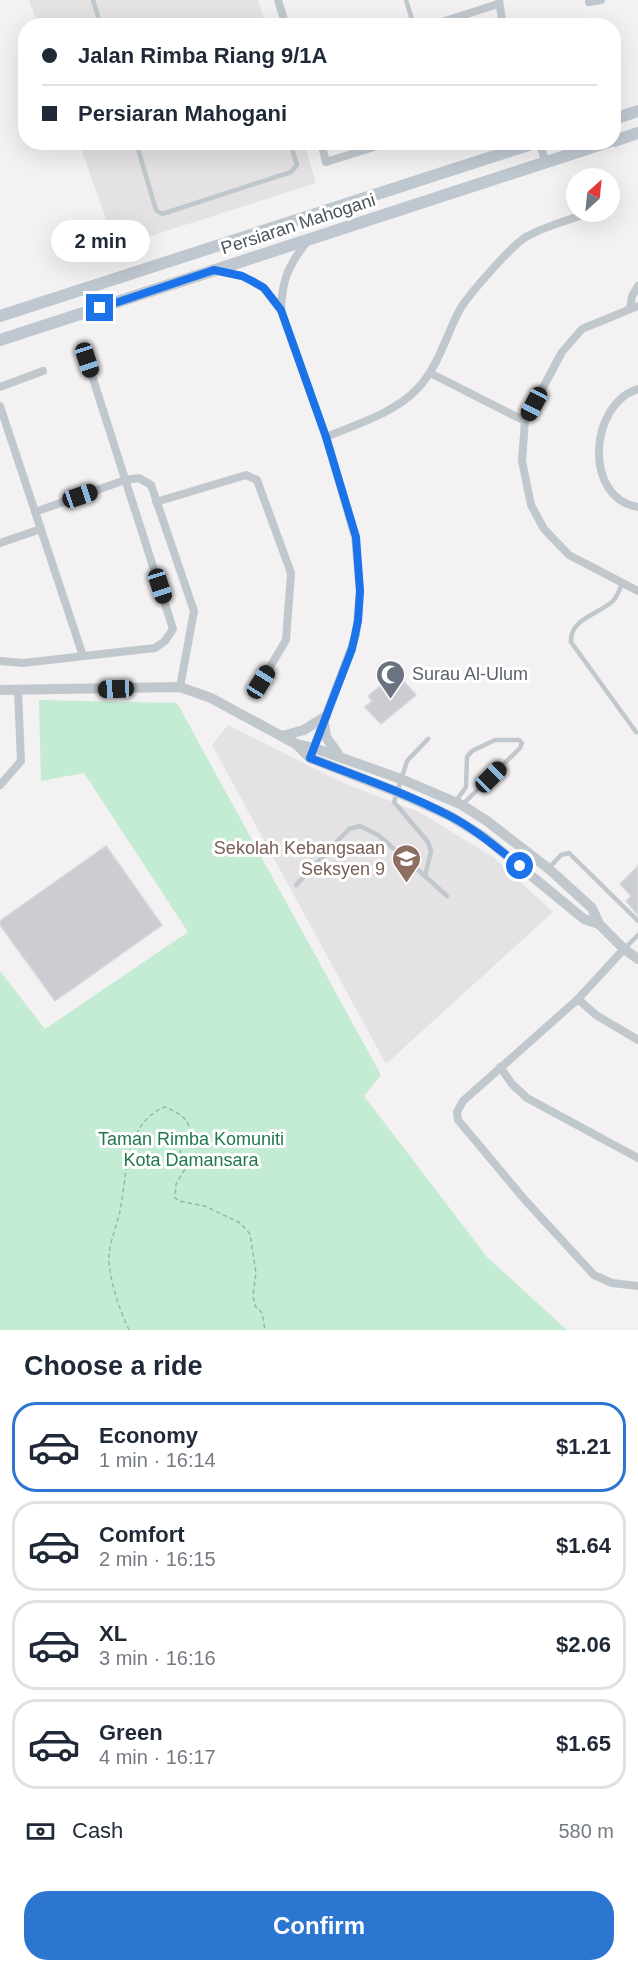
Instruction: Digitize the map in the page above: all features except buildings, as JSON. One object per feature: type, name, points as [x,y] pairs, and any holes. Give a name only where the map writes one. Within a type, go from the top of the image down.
[{"type":"main road","points":[[621,117],[638,111]]},
{"type":"main road","points":[[621,139],[638,133]]},
{"type":"main road","points":[[493,157],[500,150]]},
{"type":"main road","name":"Persiaran Mahogani","points":[[0,316],[514,150]]},
{"type":"main road","name":"Persiaran Mahogani","points":[[0,340],[584,150]]},
{"type":"street","points":[[278,0],[284,18]]},
{"type":"street","points":[[589,2],[601,0]]},
{"type":"street","points":[[452,18],[498,2],[501,18]]},
{"type":"street","points":[[323,150],[327,162],[365,150]]},
{"type":"street","points":[[541,150],[546,163]]},
{"type":"street","points":[[326,437],[399,404],[418,389],[429,373],[465,301],[523,239],[566,222]]},
{"type":"street","points":[[281,310],[281,292],[286,272],[309,240]]},
{"type":"street","points":[[214,270],[242,276],[264,288],[281,310],[326,437],[356,537],[360,591],[358,621],[352,649],[312,753]]},
{"type":"street","points":[[638,286],[632,296],[634,308],[582,329],[562,351],[525,421],[522,461],[531,505],[544,529],[569,555],[638,591]]},
{"type":"street","points":[[0,661],[23,663],[155,648],[165,641],[173,629],[87,360]]},
{"type":"street","points":[[0,387],[43,371]]},
{"type":"street","points":[[429,373],[525,421]]},
{"type":"street","points":[[638,389],[630,392],[612,409],[601,436],[597,458],[606,484],[626,505],[638,507]]},
{"type":"street","points":[[0,406],[83,657]]},
{"type":"street","points":[[156,502],[246,475],[257,480],[291,573],[286,640],[261,682]]},
{"type":"street","points":[[35,512],[125,480],[139,478],[151,485],[194,611],[180,687]]},
{"type":"street","points":[[0,543],[41,529]]},
{"type":"street","points":[[0,690],[18,692],[180,687],[212,698],[312,753],[450,816],[475,831],[584,920],[599,924]]},
{"type":"street","points":[[0,785],[21,761],[18,692]]},
{"type":"street","points":[[282,736],[304,730],[325,719]]},
{"type":"street","points":[[325,719],[330,746],[341,757]]},
{"type":"street","points":[[312,753],[341,757],[401,779],[459,804],[487,821],[549,869],[592,908],[599,924],[624,949],[638,959]]},
{"type":"street","points":[[539,881],[549,869]]},
{"type":"street","points":[[624,949],[578,999],[463,1101],[457,1112],[458,1120],[525,1200],[594,1275],[612,1283],[638,1286]]},
{"type":"street","points":[[578,999],[596,1015],[638,1040]]},
{"type":"street","points":[[500,1067],[512,1084],[527,1098],[638,1158]]},
{"type":"lane","points":[[99,18],[94,1],[103,0]]},
{"type":"lane","points":[[406,0],[412,18]]},
{"type":"lane","points":[[138,150],[156,210],[162,214],[291,172],[297,165],[292,150]]},
{"type":"lane","points":[[623,582],[612,602],[576,625],[571,633],[571,642],[636,732]]},
{"type":"lane","points":[[425,876],[432,851],[394,802],[407,761],[428,739]]},
{"type":"lane","points":[[495,740],[519,740],[522,743],[520,748],[459,804],[466,787],[467,757],[472,751],[495,740]]},
{"type":"lane","points":[[296,885],[349,829],[360,826],[378,835],[447,896]]},
{"type":"lane","points":[[549,869],[561,855],[568,853],[638,921]]},
{"type":"lane","points":[[624,949],[638,935]]},
{"type":"path","points":[[129,1330],[118,1305],[109,1256],[128,1159],[139,1129],[155,1111],[165,1107],[180,1114],[188,1125],[188,1134],[180,1152],[188,1164],[176,1184],[175,1197],[178,1201],[195,1203],[214,1210],[240,1223],[250,1234],[256,1272],[253,1295],[265,1330]]},
{"type":"shaded area","points":[[29,0],[258,0],[264,18],[35,18]]},
{"type":"shaded area","points":[[81,150],[306,150],[316,183],[116,247]]},
{"type":"shaded area","name":"Sekolah Kebangsaan Seksyen 9","points":[[228,725],[339,781],[421,813],[493,857],[553,912],[386,1064],[212,745]]},
{"type":"green space","name":"Taman Rimba Komuniti Kota Damansara","points":[[39,700],[177,703],[381,1075],[364,1096],[487,1257],[567,1330],[0,1330],[0,971],[45,1029],[188,932],[84,773],[41,781]]},
{"type":"place","name":"Surau Al-Ulum","points":[[391,700]]},
{"type":"place","name":"Sekolah Kebangsaan Seksyen 9","points":[[406,884]]},
{"type":"route","points":[[100,308],[214,270],[242,276],[264,288],[281,310],[326,437],[356,537],[360,591],[358,621],[352,649],[310,758],[397,792],[450,816],[484,837],[520,866]]}]
